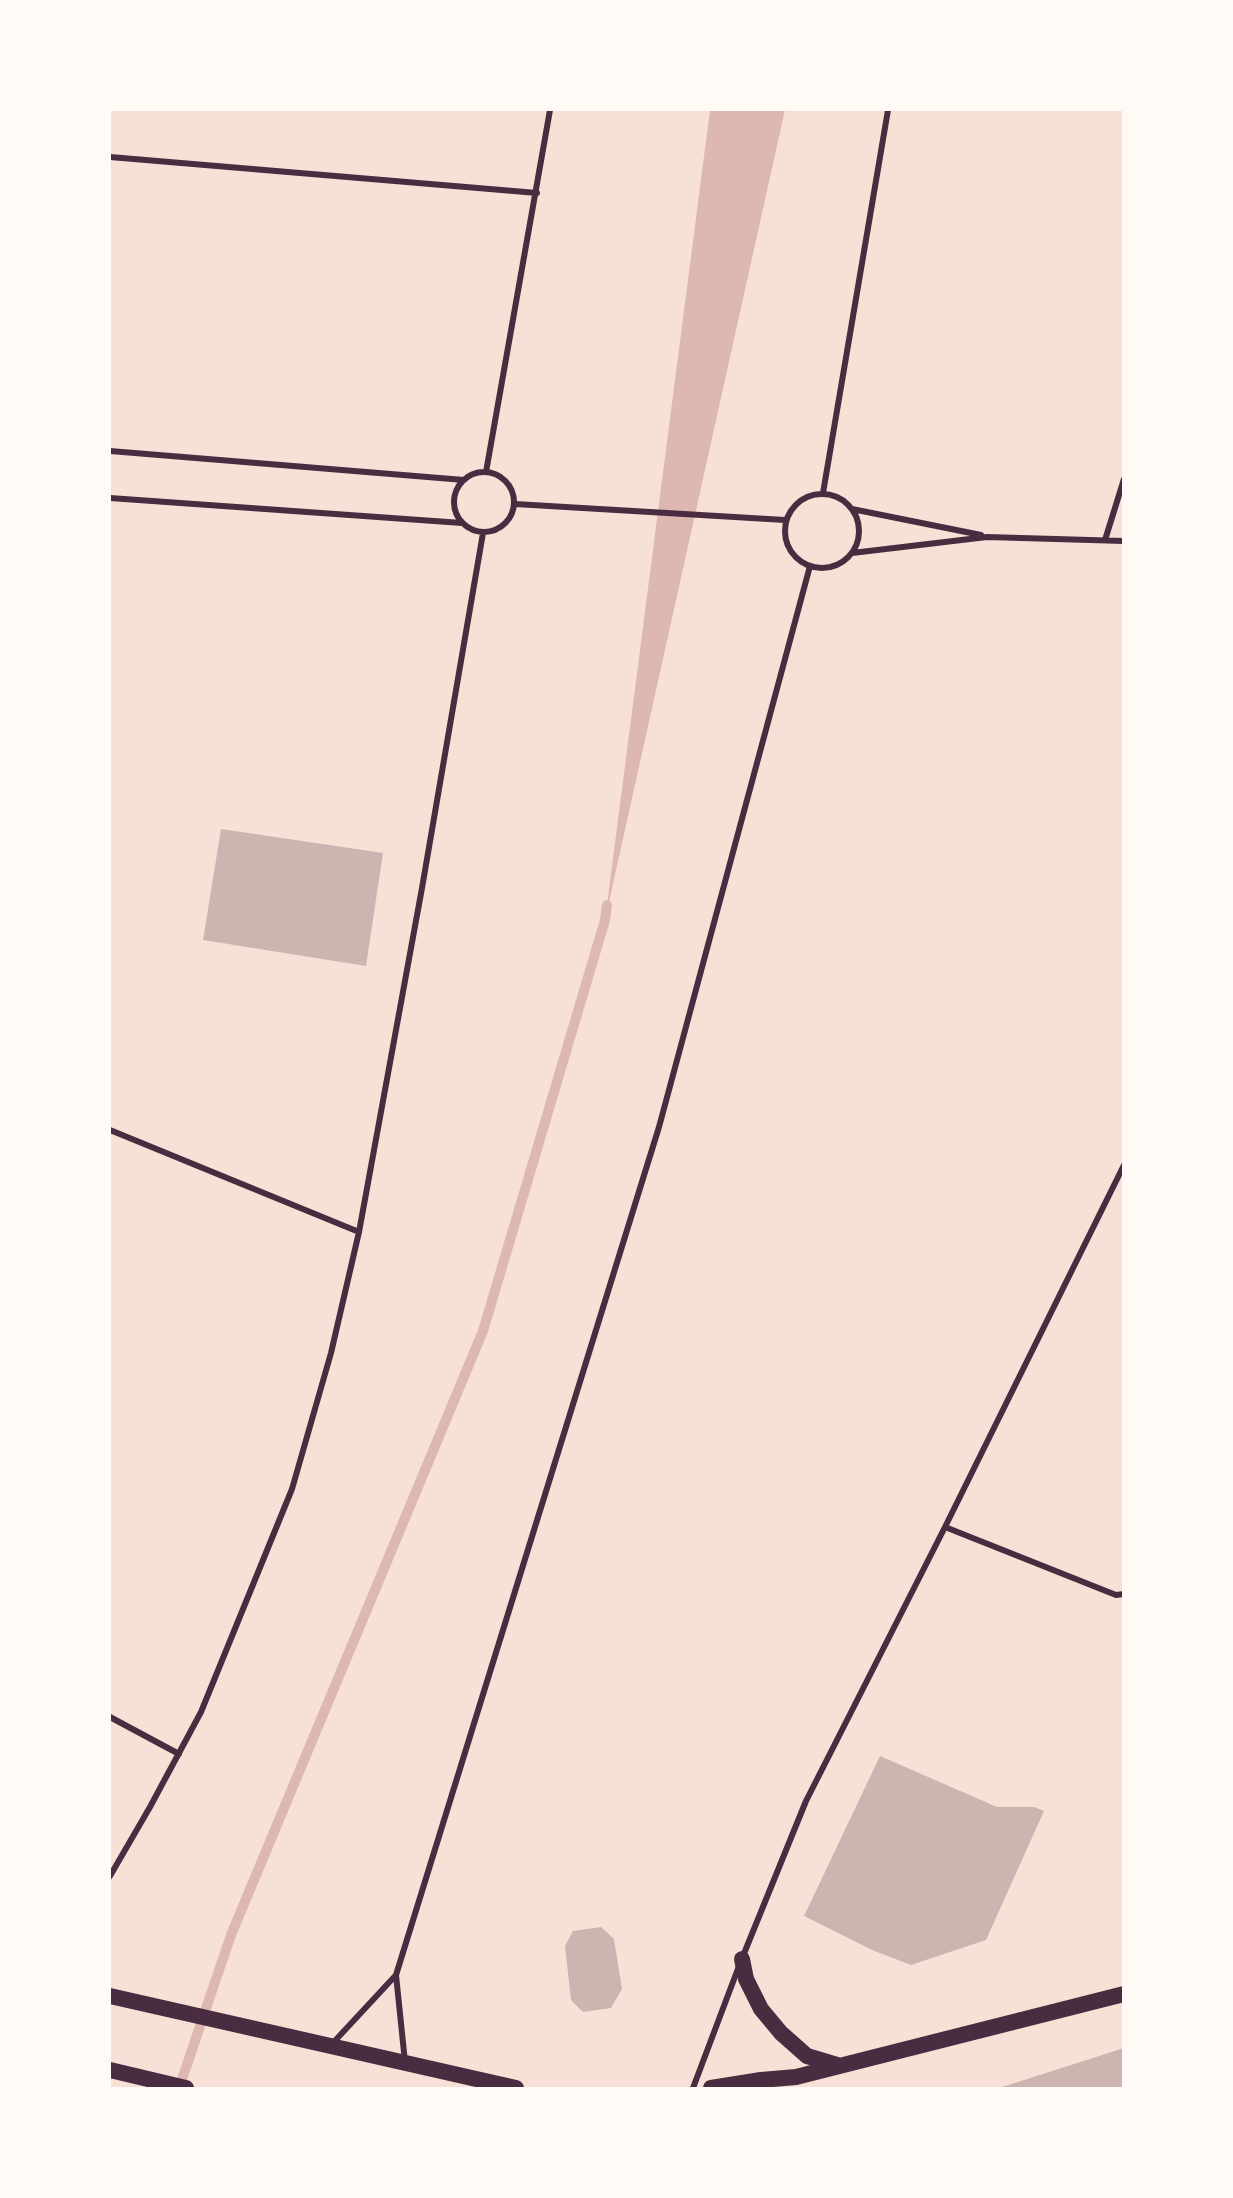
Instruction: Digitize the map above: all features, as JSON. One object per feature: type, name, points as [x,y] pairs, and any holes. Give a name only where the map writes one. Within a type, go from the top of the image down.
[{"type":"highway","points":[[742,1959],[746,1979],[757,2001],[781,2033],[807,2055],[838,2065]]},
{"type":"highway","points":[[711,2088],[761,2080],[790,2083],[838,2065],[1124,1994]]},
{"type":"highway","points":[[110,1996],[516,2088]]},
{"type":"highway","points":[[110,2070],[186,2088]]},
{"type":"street","points":[[486,472],[550,110]]},
{"type":"street","points":[[822,493],[888,110]]},
{"type":"street","points":[[110,157],[537,193]]},
{"type":"street","points":[[110,451],[464,480]]},
{"type":"street","points":[[486,472],[498,475],[507,482],[513,492],[515,504],[512,515],[505,525],[495,531],[483,533],[472,530],[462,523],[456,513],[454,501],[457,490],[464,480],[474,474],[486,472]]},
{"type":"street","points":[[1106,540],[1124,479]]},
{"type":"street","points":[[822,493],[834,495],[852,509],[858,520],[860,531],[858,543],[852,554],[843,561],[833,567],[821,568],[799,561],[791,552],[786,542],[785,520],[800,500],[822,493]]},
{"type":"street","points":[[110,498],[462,523]]},
{"type":"street","points":[[515,504],[785,520]]},
{"type":"street","points":[[852,509],[987,537]]},
{"type":"street","points":[[110,1876],[201,1712],[292,1489],[331,1353],[359,1232],[422,888],[483,533]]},
{"type":"street","points":[[852,554],[987,537],[1124,541]]},
{"type":"street","points":[[406,2064],[396,1975],[659,1127],[810,566]]},
{"type":"street","points":[[110,1130],[359,1232]]},
{"type":"street","points":[[693,2088],[806,1801],[1124,1165]]},
{"type":"street","points":[[945,1527],[1116,1595],[1124,1594]]},
{"type":"street","points":[[110,1717],[178,1754]]},
{"type":"street","points":[[331,2045],[396,1975]]},
{"type":"shaded area","points":[[710,110],[785,110],[605,920]]},
{"type":"building","points":[[221,829],[383,853],[366,966],[203,940]]},
{"type":"building","points":[[880,1756],[997,1807],[1034,1807],[1044,1811],[986,1940],[911,1965],[872,1950],[804,1916]]},
{"type":"building","points":[[601,1927],[614,1939],[622,1989],[611,2008],[583,2012],[571,2000],[565,1946],[573,1931]]},
{"type":"building","points":[[1124,2048],[1124,2088],[999,2088]]},
{"type":"waterway","points":[[179,2088],[231,1935],[483,1331],[605,920],[607,905]]}]
